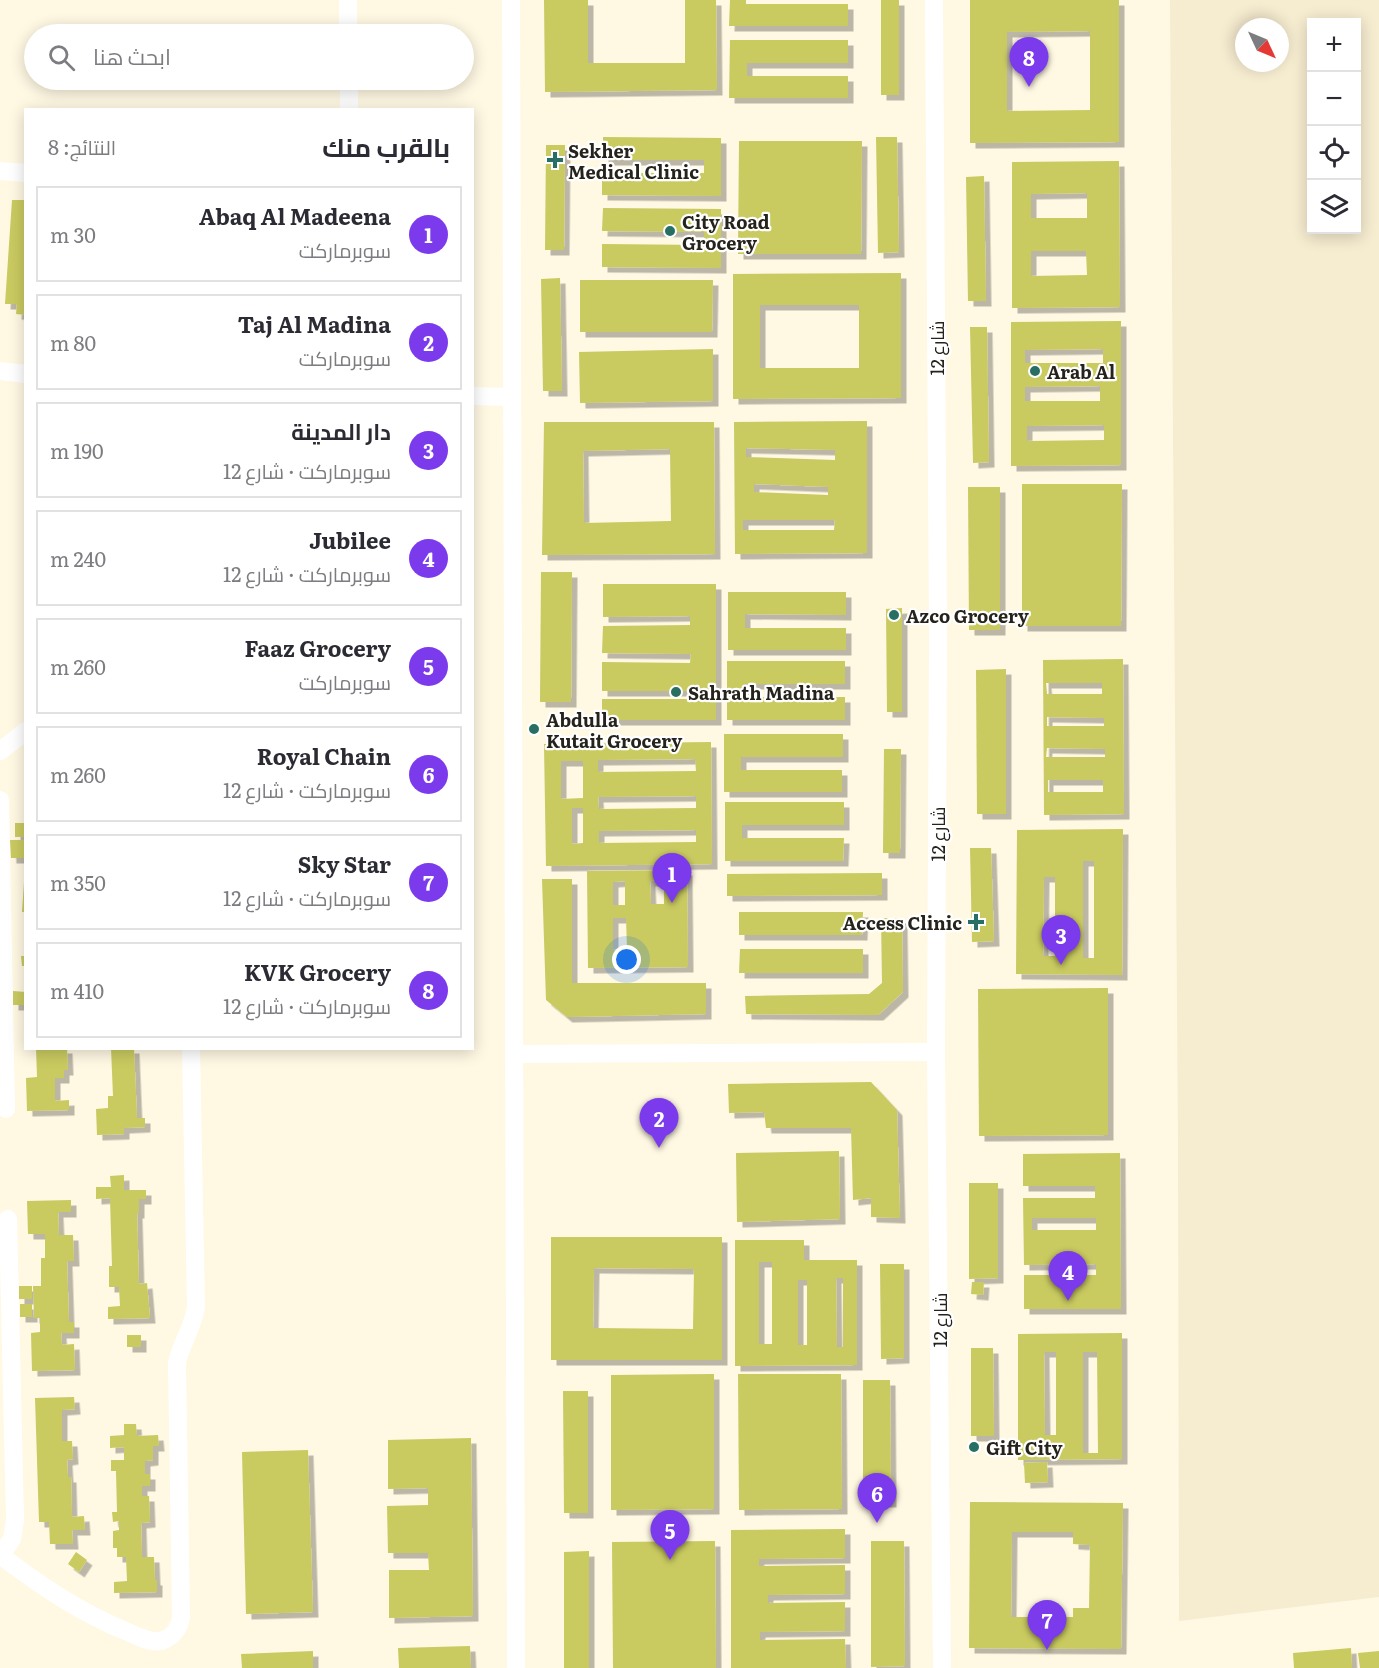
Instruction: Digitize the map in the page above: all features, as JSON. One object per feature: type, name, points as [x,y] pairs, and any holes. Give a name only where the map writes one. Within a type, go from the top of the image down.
[{"type":"street","points":[[348,0],[348,24]]},
{"type":"street","points":[[511,0],[516,1668]]},
{"type":"street","name":"شارع 12","points":[[934,0],[938,634],[936,1052],[942,1668]]},
{"type":"street","points":[[349,90],[349,108]]},
{"type":"street","points":[[0,171],[24,173]]},
{"type":"street","points":[[0,371],[24,374]]},
{"type":"street","points":[[474,396],[512,397]]},
{"type":"street","points":[[0,751],[24,733]]},
{"type":"street","points":[[0,800],[6,1109]]},
{"type":"street","points":[[8,1220],[15,1520],[12,1539],[0,1555],[81,1610],[107,1624],[146,1639],[161,1641],[169,1638],[175,1632],[181,1618],[177,1363],[182,1344],[192,1326],[196,1307],[191,1050]]},
{"type":"street","points":[[514,1054],[936,1052]]},
{"type":"shaded area","points":[[1170,0],[1379,0],[1379,1597],[1179,1621]]},
{"type":"building","points":[[544,0],[588,0],[588,63],[685,63],[685,0],[716,0],[717,90],[545,92]]},
{"type":"building","points":[[730,0],[746,0],[746,4],[848,4],[848,26],[729,26]]},
{"type":"building","points":[[881,0],[899,0],[899,95],[881,95]]},
{"type":"building","points":[[970,0],[1119,0],[1119,142],[970,143]],"holes":[[[1090,31],[1090,110],[1007,111],[1007,32]]]},
{"type":"building","points":[[730,40],[848,40],[848,63],[747,63],[747,76],[848,76],[848,98],[729,98]]},
{"type":"building","points":[[603,137],[721,138],[721,196],[602,195],[602,173],[704,173],[704,160],[603,160]]},
{"type":"building","points":[[876,137],[897,137],[899,252],[878,253]]},
{"type":"building","points":[[739,141],[862,141],[861,254],[738,254]]},
{"type":"building","points":[[546,145],[565,145],[564,250],[545,250]]},
{"type":"building","points":[[1119,161],[1120,307],[1012,308],[1012,162]],"holes":[[[1087,193],[1087,218],[1031,218],[1031,194]],[[1031,251],[1086,251],[1087,275],[1031,276]]]},
{"type":"building","points":[[984,176],[986,301],[968,301],[966,177]]},
{"type":"building","points":[[12,200],[24,200],[24,315],[16,314],[17,304],[5,304]]},
{"type":"building","points":[[603,208],[721,209],[721,268],[602,267],[602,244],[704,245],[704,232],[602,231]]},
{"type":"building","points":[[901,273],[901,398],[733,399],[733,274]],"holes":[[[760,305],[859,305],[859,368],[760,368]]]},
{"type":"building","points":[[560,278],[562,391],[543,391],[541,279]]},
{"type":"building","points":[[580,280],[713,280],[712,332],[580,332]]},
{"type":"building","points":[[1121,321],[1121,465],[1011,466],[1011,322]],"holes":[[[1103,349],[1103,363],[1025,363],[1025,350]],[[1100,386],[1100,401],[1025,401],[1025,387]],[[1104,425],[1104,440],[1027,441],[1027,426]]]},
{"type":"building","points":[[970,327],[987,327],[989,462],[973,463]]},
{"type":"building","points":[[713,349],[713,401],[580,403],[579,352]]},
{"type":"building","points":[[867,421],[867,553],[735,554],[734,422]],"holes":[[[746,448],[835,450],[835,460],[746,457]],[[754,484],[828,487],[828,495],[754,492]],[[743,520],[835,520],[834,530],[743,530]]]},
{"type":"building","points":[[544,422],[714,422],[715,554],[542,555]],"holes":[[[670,449],[671,521],[584,523],[583,451]]]},
{"type":"building","points":[[1022,484],[1122,484],[1121,626],[1022,626]]},
{"type":"building","points":[[968,487],[1000,487],[1000,630],[969,630]]},
{"type":"building","points":[[541,572],[572,572],[571,702],[540,702]]},
{"type":"building","points":[[603,584],[716,584],[716,720],[602,720],[602,699],[691,699],[691,691],[602,691],[602,662],[690,663],[691,654],[602,653],[603,626],[690,625],[690,616],[603,617]]},
{"type":"building","points":[[728,592],[846,592],[846,615],[745,614],[745,628],[846,628],[846,650],[728,650]]},
{"type":"building","points":[[902,608],[902,712],[887,712],[886,609]]},
{"type":"building","points":[[1123,659],[1124,814],[1044,815],[1043,660]],"holes":[[[1046,683],[1102,683],[1102,694],[1047,694]],[[1047,717],[1104,718],[1104,726],[1047,726]],[[1047,748],[1105,749],[1105,757],[1046,757]],[[1048,780],[1103,780],[1103,792],[1048,792]]]},
{"type":"building","points":[[727,661],[845,661],[845,684],[744,684],[744,697],[845,697],[845,720],[727,720]]},
{"type":"building","points":[[1006,669],[1006,814],[977,814],[976,670]]},
{"type":"building","points":[[724,734],[843,734],[843,757],[741,757],[741,770],[842,770],[842,792],[724,792]]},
{"type":"building","points":[[711,742],[712,864],[546,866],[544,744]],"holes":[[[695,759],[696,771],[598,772],[598,760]],[[561,761],[583,761],[583,798],[561,799]],[[696,796],[696,808],[599,809],[598,797]],[[572,808],[583,808],[583,843],[572,844]],[[696,830],[696,842],[599,843],[599,831]]]},
{"type":"building","points":[[884,749],[901,749],[900,853],[883,853]]},
{"type":"building","points":[[725,802],[844,802],[844,825],[742,825],[742,838],[844,838],[843,861],[725,861]]},
{"type":"building","points":[[15,823],[24,823],[24,837],[15,837]]},
{"type":"building","points":[[1123,829],[1122,975],[1016,974],[1017,830]],"holes":[[[1083,861],[1094,861],[1094,958],[1083,958]],[[1044,877],[1055,877],[1055,956],[1043,956]]]},
{"type":"building","points":[[10,840],[24,840],[24,858],[11,858]]},
{"type":"building","points":[[970,848],[991,848],[994,941],[972,942]]},
{"type":"building","points":[[687,870],[688,967],[588,968],[587,871]],"holes":[[[664,880],[664,904],[651,904],[650,881]],[[625,881],[625,905],[613,905],[613,882]],[[613,918],[626,918],[627,949],[613,950]]]},
{"type":"building","points":[[882,873],[882,895],[727,896],[727,874]]},
{"type":"building","points":[[542,879],[572,879],[572,983],[706,983],[706,1014],[567,1017],[546,1000]]},
{"type":"building","points":[[24,882],[24,912],[22,912]]},
{"type":"building","points":[[739,912],[863,912],[862,935],[739,935]]},
{"type":"building","points":[[881,918],[902,918],[903,992],[878,1015],[746,1014],[745,996],[869,994],[882,983]]},
{"type":"building","points":[[740,949],[863,949],[863,973],[739,973]]},
{"type":"building","points":[[21,956],[24,956],[24,966],[22,966]]},
{"type":"building","points":[[1108,988],[1108,1135],[979,1136],[978,989]]},
{"type":"building","points":[[13,991],[24,992],[24,1005],[13,1005]]},
{"type":"building","points":[[36,1050],[67,1050],[68,1070],[64,1070],[64,1078],[55,1078],[55,1101],[69,1100],[69,1110],[27,1111],[26,1078],[37,1077]]},
{"type":"building","points":[[111,1050],[134,1050],[137,1118],[145,1118],[145,1127],[124,1128],[124,1134],[97,1135],[96,1109],[108,1108],[108,1096],[113,1096]]},
{"type":"building","points":[[871,1082],[897,1110],[900,1218],[871,1217],[871,1198],[853,1200],[851,1128],[766,1128],[764,1112],[729,1113],[728,1084]]},
{"type":"building","points":[[839,1151],[840,1219],[737,1222],[736,1153]]},
{"type":"building","points":[[1120,1153],[1121,1309],[1024,1309],[1024,1275],[1096,1275],[1096,1264],[1024,1265],[1023,1198],[1095,1198],[1095,1186],[1023,1186],[1023,1154]],"holes":[[[1032,1218],[1096,1218],[1096,1230],[1032,1230]]]},
{"type":"building","points":[[124,1175],[124,1190],[146,1190],[146,1199],[139,1199],[139,1213],[137,1213],[139,1284],[147,1283],[150,1318],[108,1319],[108,1307],[120,1306],[119,1287],[109,1287],[109,1266],[112,1266],[110,1198],[96,1199],[96,1187],[111,1187],[110,1176]]},
{"type":"building","points":[[969,1183],[998,1183],[998,1278],[969,1279]]},
{"type":"building","points":[[71,1200],[71,1212],[58,1212],[59,1235],[73,1235],[74,1261],[67,1261],[69,1322],[74,1322],[74,1333],[61,1333],[62,1345],[74,1344],[75,1370],[32,1371],[31,1333],[40,1332],[40,1318],[34,1318],[33,1286],[41,1286],[41,1258],[45,1258],[45,1234],[28,1234],[27,1201]]},
{"type":"building","points":[[551,1237],[722,1237],[722,1360],[551,1360]],"holes":[[[594,1268],[694,1269],[693,1329],[593,1328]]]},
{"type":"building","points":[[735,1240],[804,1240],[804,1260],[857,1260],[857,1365],[735,1366]],"holes":[[[759,1262],[772,1262],[772,1344],[759,1344]],[[836,1278],[843,1278],[843,1347],[837,1347]],[[798,1280],[807,1280],[807,1345],[798,1345]]]},
{"type":"building","points":[[880,1264],[904,1264],[904,1358],[881,1359]]},
{"type":"building","points":[[972,1282],[984,1282],[983,1295],[971,1294]]},
{"type":"building","points":[[19,1286],[32,1286],[32,1299],[19,1299]]},
{"type":"building","points":[[20,1304],[32,1304],[32,1317],[20,1317]]},
{"type":"building","points":[[1122,1333],[1122,1459],[1018,1460],[1018,1334]],"holes":[[[1044,1352],[1056,1352],[1056,1435],[1045,1435]],[[1083,1352],[1097,1352],[1098,1453],[1083,1453]]]},
{"type":"building","points":[[127,1335],[141,1335],[141,1347],[127,1347]]},
{"type":"building","points":[[971,1348],[993,1348],[994,1436],[971,1436]]},
{"type":"building","points":[[714,1374],[714,1509],[611,1510],[611,1375]]},
{"type":"building","points":[[738,1374],[841,1374],[842,1509],[739,1510]]},
{"type":"building","points":[[863,1380],[890,1380],[891,1502],[863,1502]]},
{"type":"building","points":[[563,1391],[588,1391],[588,1513],[564,1513]]},
{"type":"building","points":[[74,1397],[75,1409],[62,1410],[62,1441],[72,1441],[73,1459],[67,1460],[68,1477],[71,1477],[72,1517],[84,1516],[85,1530],[72,1530],[73,1544],[50,1544],[49,1522],[39,1522],[35,1398]]},
{"type":"building","points":[[124,1424],[136,1424],[137,1436],[158,1435],[159,1446],[153,1446],[153,1460],[145,1461],[145,1474],[150,1474],[150,1486],[142,1486],[142,1496],[149,1496],[150,1522],[141,1523],[142,1557],[154,1557],[157,1592],[114,1593],[114,1582],[127,1581],[126,1557],[117,1557],[117,1548],[113,1548],[113,1531],[119,1530],[119,1521],[113,1522],[112,1512],[117,1512],[116,1471],[111,1471],[111,1460],[124,1460],[124,1447],[110,1448],[110,1436],[124,1435]]},
{"type":"building","points":[[471,1438],[473,1616],[389,1618],[389,1570],[429,1570],[428,1553],[388,1553],[387,1506],[428,1505],[428,1488],[388,1489],[388,1440]]},
{"type":"building","points":[[308,1450],[313,1612],[246,1614],[242,1452]]},
{"type":"building","points":[[1047,1462],[1048,1482],[1025,1483],[1024,1463]]},
{"type":"building","points":[[970,1502],[1123,1503],[1121,1649],[969,1648]],"holes":[[[1012,1532],[1073,1532],[1073,1544],[1090,1545],[1089,1608],[1073,1608],[1073,1617],[1011,1617]]]},
{"type":"building","points":[[845,1529],[845,1558],[759,1559],[759,1566],[845,1565],[845,1594],[768,1595],[768,1603],[845,1602],[845,1631],[760,1632],[760,1640],[845,1639],[846,1668],[731,1668],[731,1530]]},
{"type":"building","points":[[715,1541],[716,1668],[613,1668],[612,1542]]},
{"type":"building","points":[[871,1541],[904,1541],[905,1666],[871,1667]]},
{"type":"building","points":[[589,1551],[589,1668],[564,1668],[564,1552]]},
{"type":"building","points":[[76,1552],[87,1560],[79,1572],[68,1564]]},
{"type":"building","points":[[470,1646],[471,1668],[399,1668],[398,1648]]},
{"type":"building","points":[[1351,1648],[1352,1668],[1294,1668],[1293,1653]]},
{"type":"building","points":[[313,1651],[313,1668],[242,1668],[241,1654]]},
{"type":"building","points":[[1379,1651],[1379,1668],[1360,1668],[1358,1653]]},
{"type":"place","name":"KVK Grocery","points":[[1029,87]]},
{"type":"place","name":"Sekher Medical Clinic","points":[[555,160]]},
{"type":"place","name":"City Road Grocery","points":[[670,231]]},
{"type":"place","name":"Arab Al","points":[[1035,371]]},
{"type":"place","name":"Azco Grocery","points":[[894,615]]},
{"type":"place","name":"Sahrath Madina","points":[[676,692]]},
{"type":"place","name":"Abdulla Kutait Grocery","points":[[534,729]]},
{"type":"place","name":"Abaq Al Madeena","points":[[672,903]]},
{"type":"place","name":"Access Clinic","points":[[976,922]]},
{"type":"place","name":"دار المدينة","points":[[1061,965]]},
{"type":"place","name":"Taj Al Madina","points":[[659,1148]]},
{"type":"place","name":"Jubilee","points":[[1068,1301]]},
{"type":"place","name":"Gift City","points":[[974,1447]]},
{"type":"place","name":"Royal Chain","points":[[877,1523]]},
{"type":"place","name":"Faaz Grocery","points":[[670,1560]]},
{"type":"place","name":"Sky Star","points":[[1047,1650]]}]
